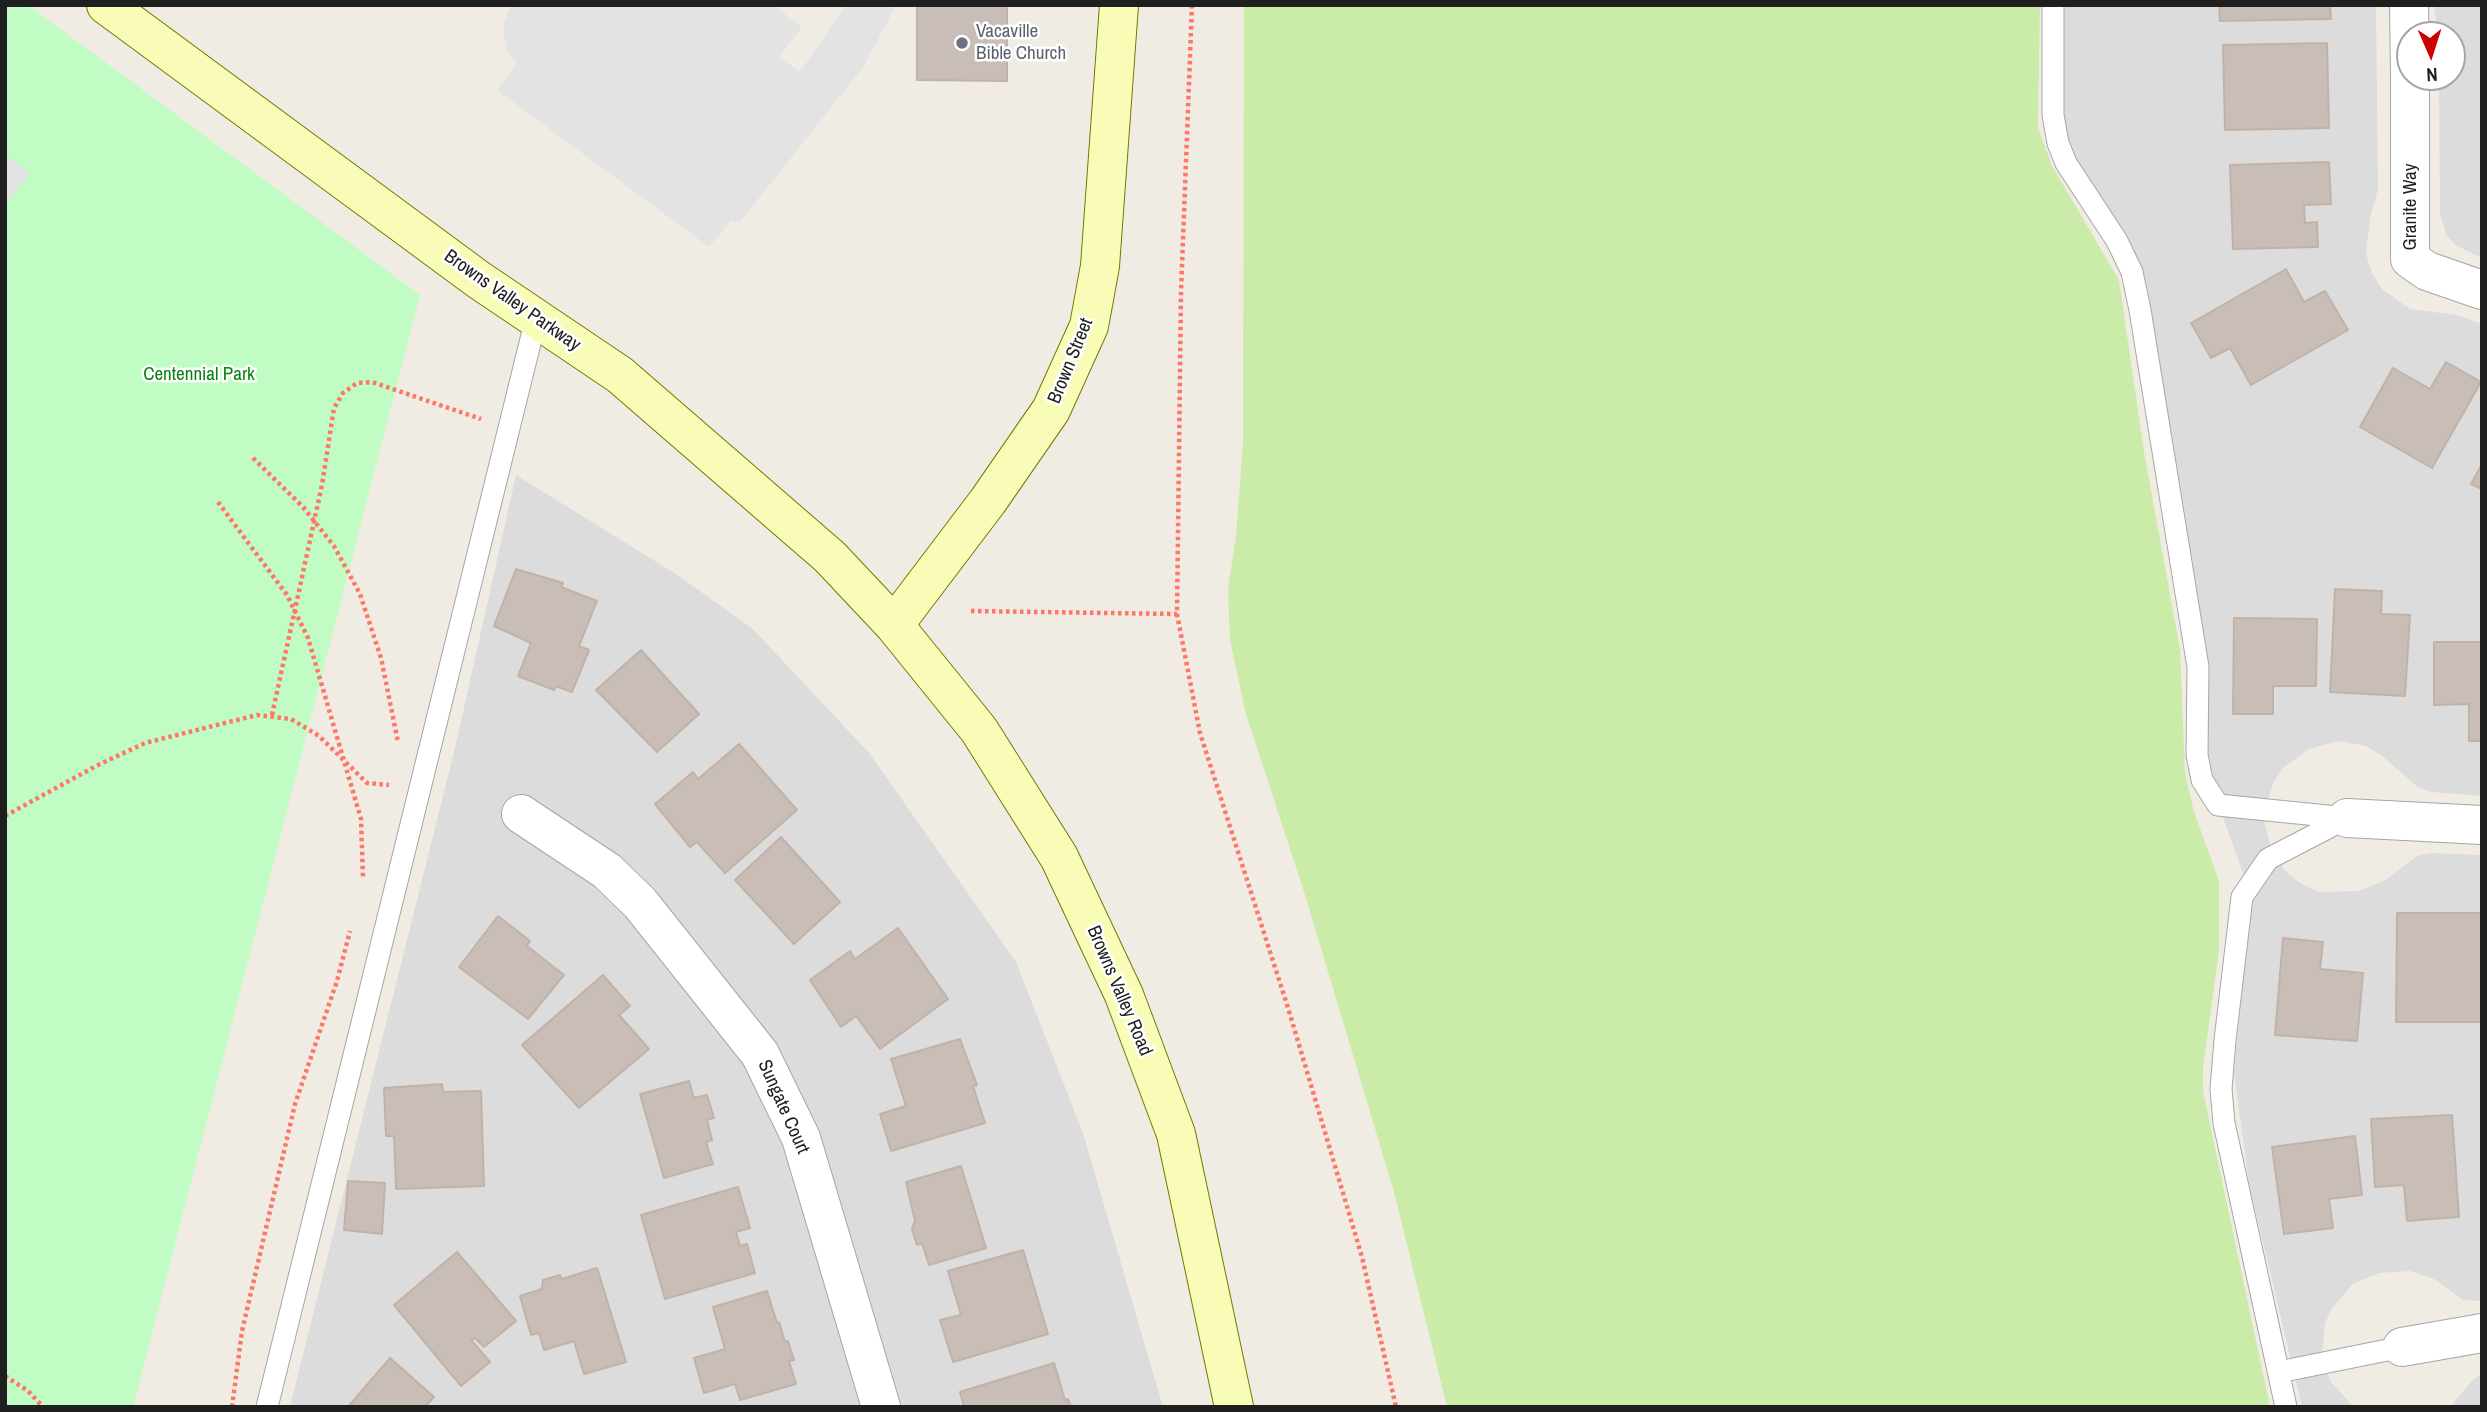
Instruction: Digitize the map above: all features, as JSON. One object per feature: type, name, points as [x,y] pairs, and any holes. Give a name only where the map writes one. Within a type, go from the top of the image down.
[{"type":"main road","name":"Browns Valley Parkway","points":[[106,5],[536,319],[620,375],[830,556],[894,625]]},
{"type":"main road","name":"Brown Street","points":[[894,625],[988,501],[1051,411],[1089,326],[1100,265],[1119,5]]},
{"type":"main road","name":"Browns Valley Road","points":[[894,625],[979,730],[1059,857],[1124,995],[1176,1134],[1234,1407]]},
{"type":"street","name":"Granite Way","points":[[2410,91],[2410,258],[2427,271],[2482,289]]},
{"type":"street","name":"Sungate Court","points":[[521,814],[607,871],[632,895],[760,1054],[801,1138],[881,1407]]},
{"type":"street","points":[[2347,818],[2482,825]]},
{"type":"street","points":[[2402,1347],[2482,1333]]},
{"type":"lane","points":[[2053,5],[2053,115],[2058,143],[2066,163],[2117,241],[2132,272],[2140,310],[2198,667],[2197,755],[2202,780],[2218,805],[2347,818]]},
{"type":"lane","points":[[267,1407],[413,782],[536,319]]},
{"type":"lane","points":[[2287,1407],[2223,1112],[2225,1041],[2242,897],[2268,859],[2347,818]]},
{"type":"lane","points":[[2279,1372],[2402,1347]]},
{"type":"path","points":[[1192,5],[1181,305],[1177,614],[1200,733],[1289,1011],[1359,1245],[1396,1407]]},
{"type":"path","points":[[272,715],[314,521],[334,408],[343,393],[357,383],[372,382],[475,418],[510,424]]},
{"type":"path","points":[[5,816],[96,766],[145,743],[257,715],[290,719],[319,736],[367,783],[413,782],[381,658],[360,594],[334,547],[314,521],[253,458]]},
{"type":"path","points":[[218,502],[287,595],[309,638],[361,819],[365,861],[363,884]]},
{"type":"path","points":[[971,611],[1177,614]]},
{"type":"path","points":[[232,1407],[242,1331],[295,1104],[337,981],[351,930]]},
{"type":"path","points":[[5,1376],[28,1391],[43,1407]]},
{"type":"shaded area","points":[[511,5],[773,5],[802,27],[779,57],[800,72],[846,5],[896,5],[864,66],[739,223],[731,221],[709,247],[497,90],[517,63],[508,52],[504,38],[504,24]]},
{"type":"shaded area","points":[[2060,5],[2376,5],[2378,189],[2370,218],[2366,254],[2372,273],[2382,289],[2410,309],[2457,315],[2482,324],[2482,796],[2432,792],[2419,788],[2366,746],[2338,741],[2309,749],[2283,768],[2273,783],[2263,817],[2272,852],[2285,871],[2300,883],[2319,892],[2357,891],[2384,881],[2417,856],[2430,853],[2482,855],[2482,1301],[2463,1300],[2434,1279],[2410,1271],[2379,1273],[2353,1284],[2332,1308],[2325,1323],[2322,1354],[2330,1381],[2354,1407],[2302,1407],[2249,1183],[2234,1073],[2250,893],[2209,778],[2151,329],[2064,134]]},
{"type":"shaded area","points":[[2434,5],[2482,5],[2482,258],[2457,246],[2447,236],[2440,214],[2439,91],[2466,91],[2466,21],[2436,21]]},
{"type":"shaded area","points":[[5,155],[30,173],[5,206]]},
{"type":"shaded area","points":[[516,475],[676,574],[753,629],[870,754],[1016,962],[1083,1133],[1163,1407],[290,1407],[455,748]]},
{"type":"shaded area","points":[[2482,1373],[2482,1407],[2450,1407],[2471,1382]]},
{"type":"green space","name":"Centennial Park","points":[[5,5],[28,5],[420,295],[133,1407],[5,1407]]},
{"type":"green space","points":[[1244,5],[2040,5],[2038,127],[2052,166],[2119,280],[2144,452],[2180,649],[2185,774],[2194,812],[2219,881],[2219,950],[2203,1069],[2203,1091],[2270,1407],[1447,1407],[1394,1192],[1305,895],[1246,714],[1230,640],[1228,589],[1236,536],[1243,444]]},
{"type":"building","name":"Vacaville Bible Church","points":[[917,5],[1007,5],[1007,81],[917,80]]},
{"type":"building","points":[[2219,5],[2330,5],[2331,19],[2220,21]]},
{"type":"building","points":[[2327,43],[2329,128],[2225,130],[2223,45]]},
{"type":"building","points":[[2329,162],[2331,204],[2304,205],[2305,223],[2317,222],[2318,247],[2233,249],[2230,165]]},
{"type":"building","points":[[2286,269],[2304,302],[2325,291],[2348,330],[2251,385],[2230,348],[2211,358],[2191,323]]},
{"type":"building","points":[[2446,362],[2481,382],[2432,468],[2360,427],[2393,368],[2430,389]]},
{"type":"building","points":[[2482,464],[2482,489],[2471,484]]},
{"type":"building","points":[[516,569],[563,583],[561,587],[597,601],[579,646],[589,650],[572,692],[556,686],[554,690],[518,676],[531,643],[494,626]]},
{"type":"building","points":[[2335,589],[2382,591],[2381,614],[2410,615],[2405,696],[2330,692]]},
{"type":"building","points":[[2234,618],[2317,619],[2316,686],[2273,686],[2273,714],[2233,714]]},
{"type":"building","points":[[2434,642],[2482,642],[2482,741],[2469,741],[2469,704],[2434,705]]},
{"type":"building","points":[[641,650],[699,714],[657,752],[596,690]]},
{"type":"building","points":[[739,744],[797,810],[725,873],[697,842],[690,847],[655,804],[693,772],[698,779]]},
{"type":"building","points":[[781,837],[840,902],[794,944],[735,880]]},
{"type":"building","points":[[2397,913],[2482,913],[2482,1022],[2396,1022]]},
{"type":"building","points":[[498,916],[530,941],[527,946],[564,975],[528,1019],[459,967]]},
{"type":"building","points":[[898,928],[948,999],[880,1049],[856,1016],[841,1027],[810,980],[850,951],[855,959]]},
{"type":"building","points":[[2283,938],[2323,942],[2320,969],[2363,973],[2357,1041],[2275,1035]]},
{"type":"building","points":[[603,975],[630,1006],[619,1015],[649,1049],[579,1108],[522,1045]]},
{"type":"building","points":[[960,1039],[977,1085],[973,1086],[985,1123],[891,1151],[880,1114],[906,1106],[891,1059]]},
{"type":"building","points":[[689,1081],[694,1098],[707,1095],[714,1118],[707,1120],[712,1140],[706,1142],[713,1164],[664,1178],[640,1094]]},
{"type":"building","points":[[442,1084],[443,1092],[481,1091],[484,1186],[396,1189],[394,1136],[386,1136],[384,1088]]},
{"type":"building","points":[[2452,1115],[2459,1217],[2407,1221],[2404,1185],[2375,1187],[2371,1119]]},
{"type":"building","points":[[2355,1136],[2362,1195],[2329,1199],[2333,1228],[2284,1234],[2272,1147]]},
{"type":"building","points":[[961,1166],[986,1248],[929,1265],[922,1243],[917,1245],[912,1229],[915,1221],[906,1182]]},
{"type":"building","points":[[348,1181],[385,1183],[382,1234],[344,1230]]},
{"type":"building","points":[[738,1187],[750,1228],[736,1232],[740,1246],[747,1244],[755,1273],[665,1299],[641,1215]]},
{"type":"building","points":[[1023,1250],[1048,1334],[953,1362],[940,1320],[961,1315],[948,1271]]},
{"type":"building","points":[[457,1252],[516,1321],[484,1347],[475,1338],[471,1340],[490,1362],[461,1386],[394,1305]]},
{"type":"building","points":[[597,1268],[626,1362],[584,1374],[574,1341],[544,1350],[539,1333],[531,1335],[520,1296],[542,1289],[543,1280],[560,1275],[562,1279]]},
{"type":"building","points":[[767,1291],[777,1323],[779,1322],[785,1342],[788,1341],[794,1360],[789,1361],[796,1384],[740,1400],[735,1384],[704,1393],[694,1358],[725,1349],[713,1307]]},
{"type":"building","points":[[390,1358],[434,1397],[425,1407],[348,1407]]},
{"type":"building","points":[[1054,1363],[1065,1400],[1068,1399],[1071,1407],[964,1407],[960,1392]]},
{"type":"place","name":"Vacaville Bible Church","points":[[962,43]]}]
